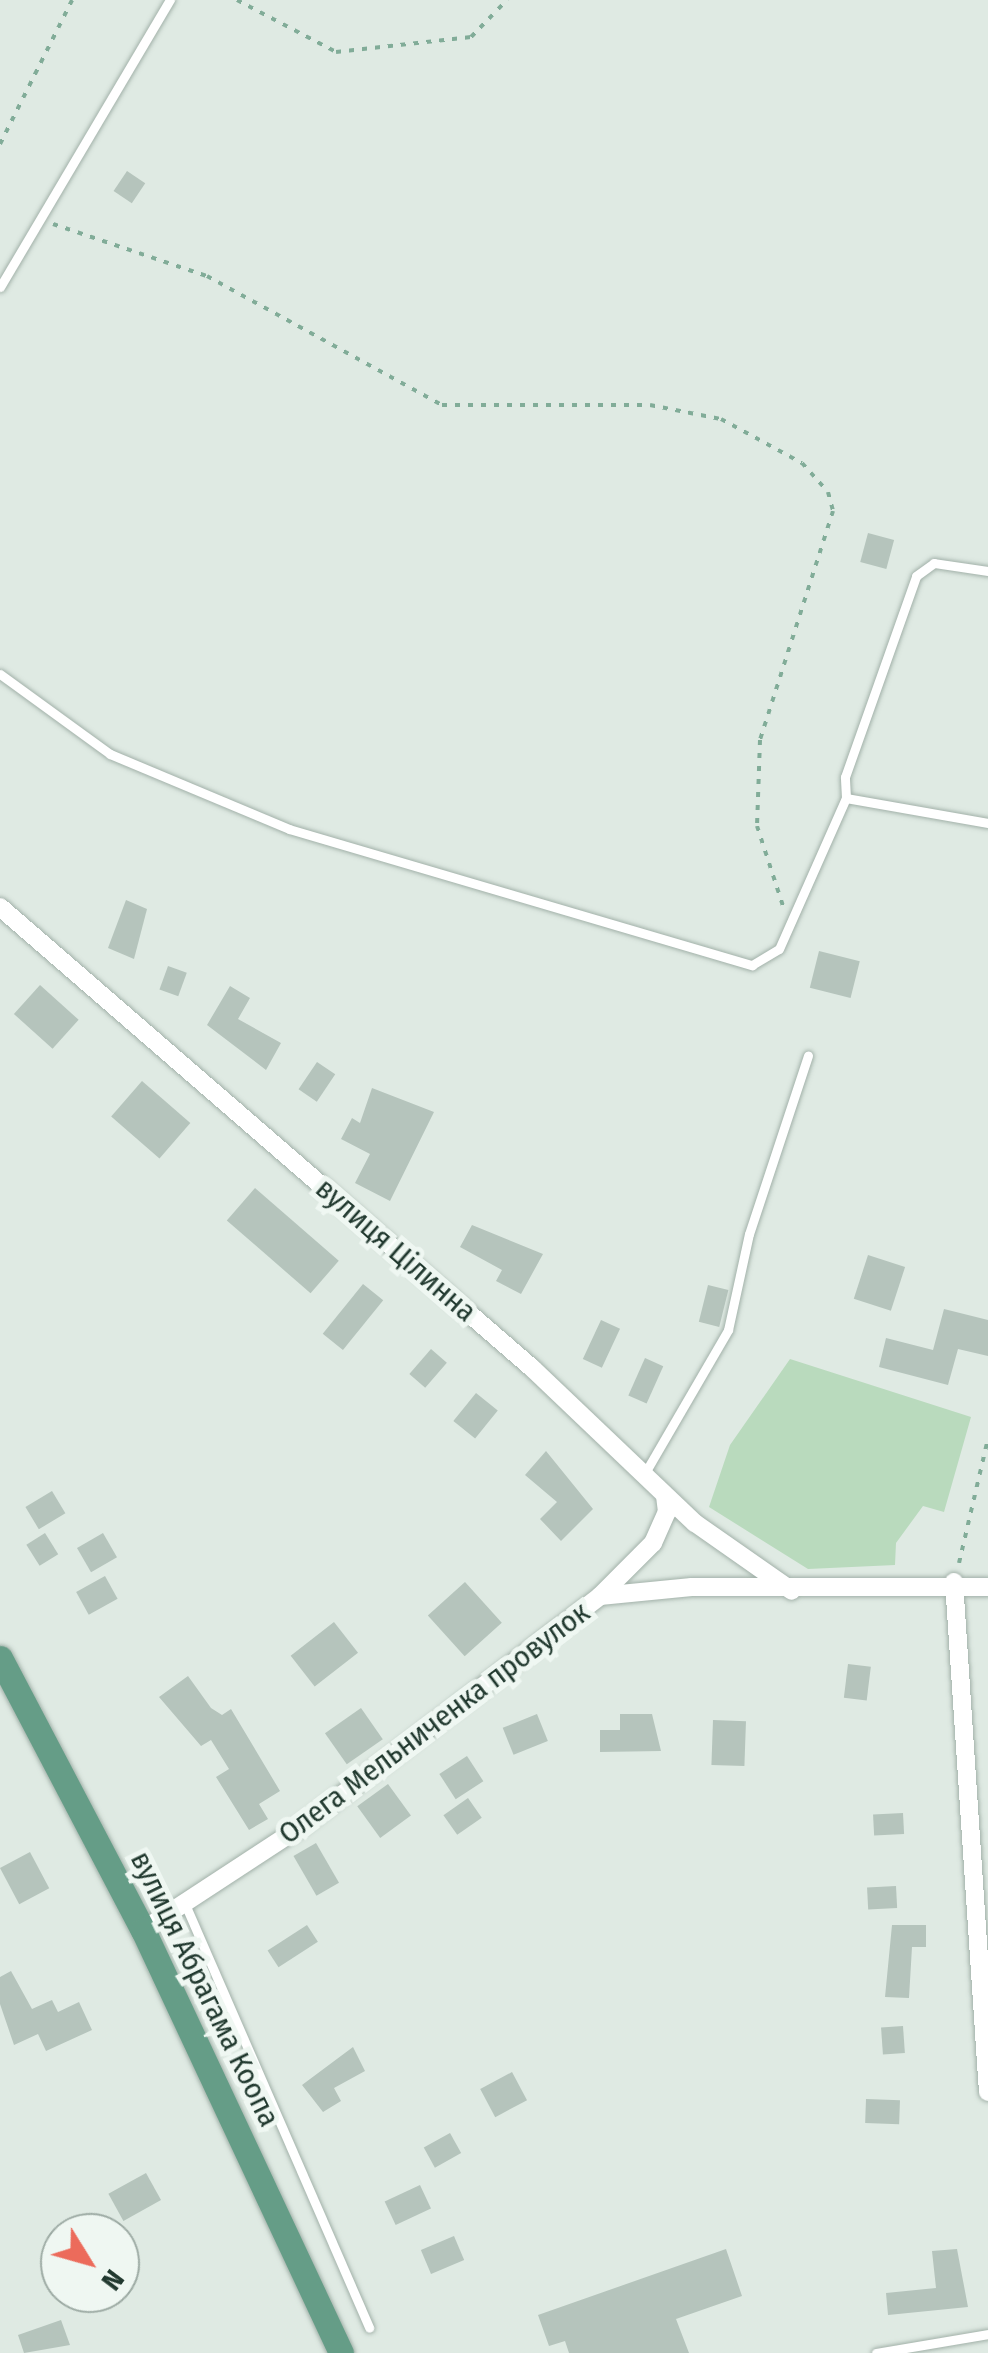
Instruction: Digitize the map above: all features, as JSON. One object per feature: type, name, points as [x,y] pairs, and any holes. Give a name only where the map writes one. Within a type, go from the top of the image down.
[{"type":"main road","name":"вулиця Абрагама Коопа","points":[[0,1658],[143,1930],[341,2353]]},
{"type":"street","name":"вулиця Цілинна","points":[[0,906],[646,1471],[664,1496],[792,1591]]},
{"type":"street","points":[[600,1596],[653,1543],[668,1512],[664,1496]]},
{"type":"street","name":"Олега Мельниченка провулок","points":[[143,1930],[299,1828],[600,1596],[692,1587],[792,1591],[954,1582],[988,1587]]},
{"type":"street","points":[[954,1582],[988,2092]]},
{"type":"lane","points":[[0,287],[37,218],[170,0]]},
{"type":"lane","points":[[0,674],[110,754],[290,829],[739,964],[773,956],[846,798],[845,777],[916,576],[934,563],[988,571]]},
{"type":"lane","points":[[846,798],[988,823]]},
{"type":"lane","points":[[646,1471],[728,1330],[749,1234],[808,1056]]},
{"type":"lane","points":[[185,1904],[369,2328]]},
{"type":"lane","points":[[876,2353],[988,2334]]},
{"type":"path","points":[[0,144],[72,0]]},
{"type":"path","points":[[237,0],[336,52],[471,37],[507,0]]},
{"type":"path","points":[[37,218],[207,276],[442,405],[688,411],[757,434],[802,463],[833,500],[832,520],[760,740],[757,826],[768,879],[790,919]]},
{"type":"path","points":[[954,1582],[988,1438]]},
{"type":"green space","points":[[790,1359],[971,1417],[944,1512],[923,1506],[896,1543],[895,1565],[808,1569],[709,1507],[730,1445]]},
{"type":"building","points":[[127,171],[145,183],[132,203],[114,191]]},
{"type":"building","points":[[868,533],[894,540],[886,569],[860,562]]},
{"type":"building","points":[[126,900],[147,909],[134,959],[108,948]]},
{"type":"building","points":[[819,951],[860,961],[851,998],[810,988]]},
{"type":"building","points":[[168,966],[187,973],[178,996],[159,989]]},
{"type":"building","points":[[40,985],[79,1020],[53,1049],[14,1014]]},
{"type":"building","points":[[230,986],[250,998],[238,1019],[281,1043],[266,1070],[207,1025]]},
{"type":"building","points":[[317,1062],[335,1074],[317,1102],[299,1089]]},
{"type":"building","points":[[142,1081],[190,1123],[159,1158],[111,1116]]},
{"type":"building","points":[[372,1088],[434,1112],[390,1201],[355,1183],[370,1154],[341,1139],[352,1118],[360,1123]]},
{"type":"building","points":[[255,1188],[339,1261],[311,1293],[227,1220]]},
{"type":"building","points":[[472,1225],[543,1254],[521,1294],[496,1281],[502,1270],[460,1247]]},
{"type":"building","points":[[868,1255],[905,1267],[891,1311],[854,1299]]},
{"type":"building","points":[[363,1284],[383,1300],[343,1350],[323,1334]]},
{"type":"building","points":[[708,1285],[728,1290],[719,1327],[699,1322]]},
{"type":"building","points":[[944,1309],[988,1320],[988,1356],[958,1349],[948,1385],[879,1367],[886,1338],[933,1350]]},
{"type":"building","points":[[601,1320],[620,1329],[602,1368],[583,1359]]},
{"type":"building","points":[[431,1349],[447,1363],[425,1388],[409,1374]]},
{"type":"building","points":[[645,1358],[663,1366],[647,1404],[628,1395]]},
{"type":"building","points":[[476,1393],[498,1411],[475,1439],[453,1421]]},
{"type":"building","points":[[546,1451],[593,1509],[561,1541],[540,1519],[557,1502],[525,1475]]},
{"type":"building","points":[[52,1491],[65,1513],[39,1529],[25,1507]]},
{"type":"building","points":[[45,1533],[58,1554],[40,1566],[26,1545]]},
{"type":"building","points":[[103,1533],[117,1557],[91,1572],[77,1548]]},
{"type":"building","points":[[105,1576],[118,1599],[89,1615],[76,1592]]},
{"type":"building","points":[[465,1582],[502,1623],[465,1656],[428,1615]]},
{"type":"building","points":[[334,1622],[358,1653],[315,1687],[291,1656]]},
{"type":"building","points":[[848,1664],[871,1667],[867,1701],[844,1698]]},
{"type":"building","points":[[188,1676],[211,1708],[222,1715],[231,1709],[280,1791],[259,1804],[268,1819],[249,1830],[216,1777],[229,1769],[211,1740],[201,1746],[159,1697]]},
{"type":"building","points":[[361,1708],[383,1739],[347,1764],[325,1733]]},
{"type":"building","points":[[537,1714],[548,1741],[514,1755],[503,1728]]},
{"type":"building","points":[[620,1714],[652,1714],[661,1751],[600,1752],[600,1730],[620,1730]]},
{"type":"building","points":[[713,1720],[746,1721],[744,1766],[711,1765]]},
{"type":"building","points":[[467,1756],[483,1781],[456,1799],[439,1774]]},
{"type":"building","points":[[388,1784],[411,1816],[380,1838],[357,1806]]},
{"type":"building","points":[[468,1798],[482,1818],[457,1835],[443,1815]]},
{"type":"building","points":[[903,1813],[904,1834],[874,1836],[873,1815]]},
{"type":"building","points":[[316,1843],[339,1883],[316,1896],[293,1856]]},
{"type":"building","points":[[30,1852],[49,1888],[19,1904],[0,1868]]},
{"type":"building","points":[[896,1886],[897,1908],[868,1909],[867,1888]]},
{"type":"building","points":[[307,1925],[318,1942],[278,1967],[268,1951]]},
{"type":"building","points":[[892,1925],[926,1925],[926,1947],[912,1947],[909,1998],[885,1997]]},
{"type":"building","points":[[11,1971],[32,2009],[52,2000],[58,2012],[79,2002],[92,2030],[46,2051],[38,2034],[14,2045],[0,2004],[0,1977]]},
{"type":"building","points":[[903,2026],[905,2053],[883,2054],[881,2028]]},
{"type":"building","points":[[353,2047],[365,2071],[334,2088],[341,2101],[323,2112],[302,2085]]},
{"type":"building","points":[[512,2072],[527,2100],[495,2117],[480,2089]]},
{"type":"building","points":[[866,2099],[900,2100],[899,2124],[865,2123]]},
{"type":"building","points":[[450,2133],[461,2153],[435,2168],[424,2148]]},
{"type":"building","points":[[146,2173],[161,2200],[138,2213],[119,2213],[108,2194]]},
{"type":"building","points":[[420,2185],[431,2209],[396,2225],[385,2201]]},
{"type":"building","points":[[454,2236],[464,2260],[431,2274],[421,2250]]},
{"type":"building","points":[[726,2249],[742,2296],[676,2319],[689,2353],[569,2353],[565,2341],[549,2346],[538,2315]]},
{"type":"building","points":[[957,2249],[968,2307],[888,2315],[886,2293],[936,2288],[932,2251]]},
{"type":"building","points":[[61,2320],[70,2345],[24,2353],[18,2335]]}]
